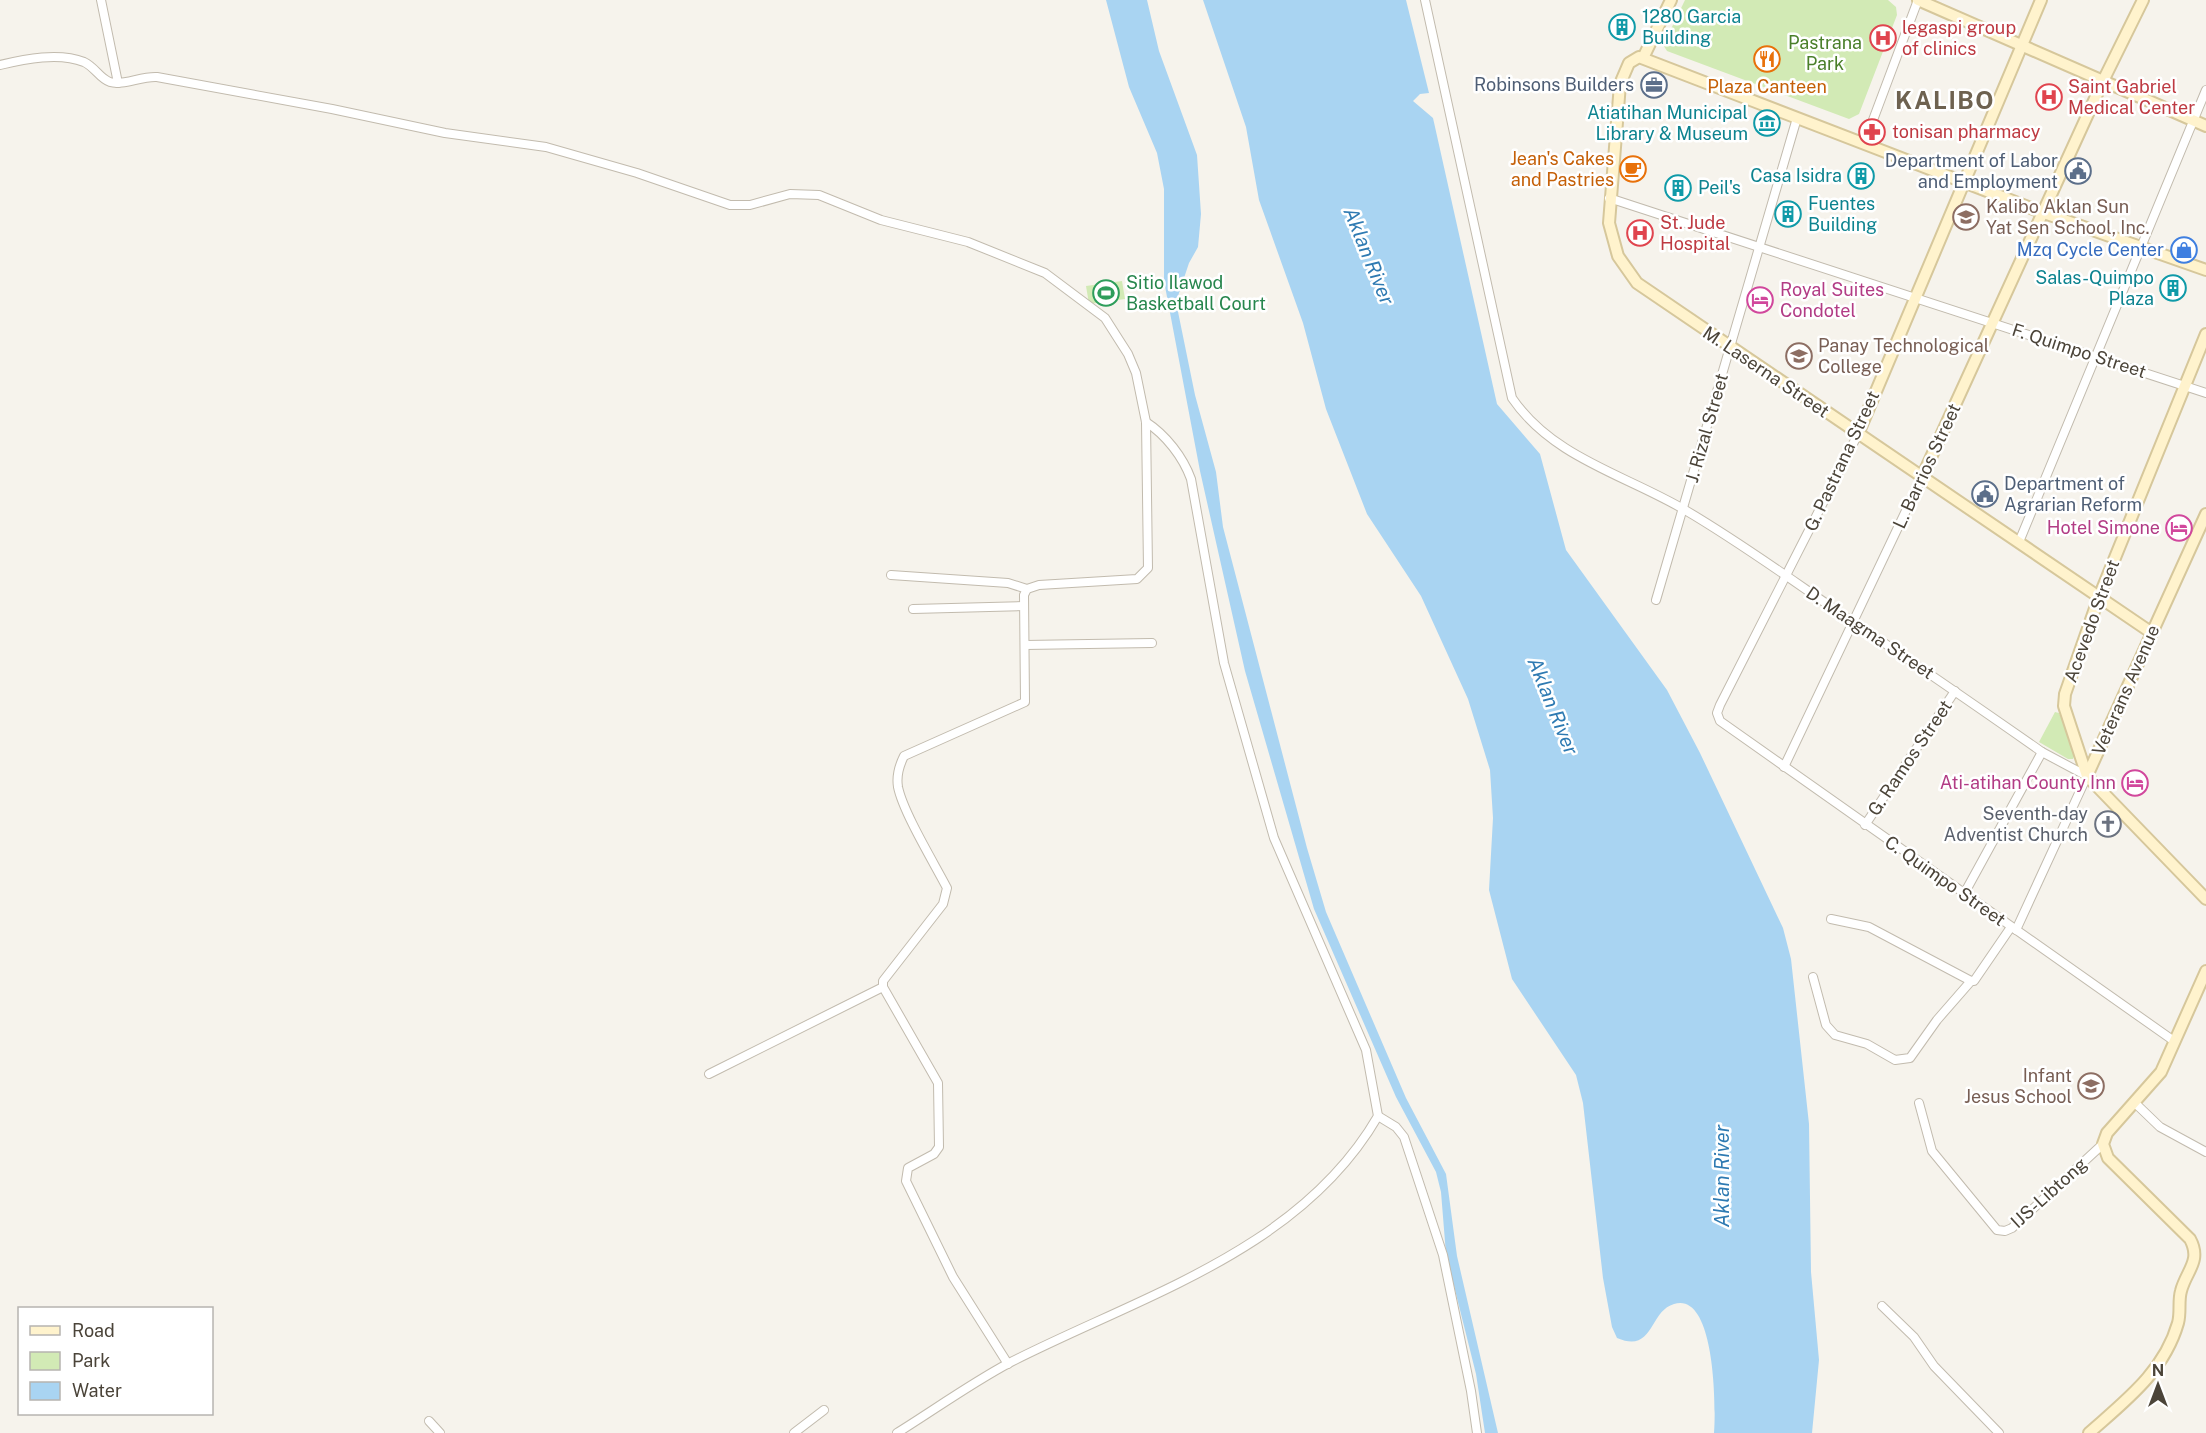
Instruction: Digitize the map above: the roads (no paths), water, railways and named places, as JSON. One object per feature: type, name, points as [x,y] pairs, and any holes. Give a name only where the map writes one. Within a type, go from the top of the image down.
[{"type":"street","points":[[101,0],[118,83]]},
{"type":"street","name":"D. Maagma Street","points":[[1425,0],[1512,398],[1537,428],[1598,468],[1684,509],[1786,576],[2042,752],[2087,776],[2206,899]]},
{"type":"street","name":"M. Laserna Street","points":[[1671,0],[1641,57],[1629,63],[1620,84],[1609,198],[1609,223],[1613,244],[1632,278],[1648,293],[2152,633]]},
{"type":"street","points":[[1864,144],[1918,0],[2206,126]]},
{"type":"street","name":"G. Pastrana Street","points":[[1718,718],[1718,709],[1858,434],[2041,0]]},
{"type":"street","name":"L. Barrios Street","points":[[1784,767],[1922,477],[2103,81],[2143,0]]},
{"type":"street","points":[[1641,57],[2044,213],[2206,270]]},
{"type":"street","points":[[0,65],[40,58],[72,59],[85,63],[106,80],[118,83],[141,77],[157,77],[445,133],[546,147],[701,194],[721,203],[741,206],[790,194],[819,195],[881,220],[968,242],[1045,273],[1095,310],[1114,331],[1136,373],[1146,422],[1148,560],[1144,573],[1137,579],[1039,585],[1027,589],[1008,583],[891,575]]},
{"type":"street","points":[[2019,543],[2206,90]]},
{"type":"street","name":"J. Rizal Street","points":[[1656,600],[1797,118]]},
{"type":"street","name":"F. Quimpo Street","points":[[1609,198],[2206,393]]},
{"type":"street","name":"Acevedo Street","points":[[2087,776],[2067,720],[2065,700],[2099,597],[2206,334]]},
{"type":"street","points":[[897,1433],[1008,1364],[1241,1250],[1303,1204],[1347,1164],[1378,1116],[1366,1050],[1274,838],[1224,663],[1191,479],[1186,466],[1159,430],[1146,422]]},
{"type":"street","name":"Veterans Avenue","points":[[1813,977],[1826,1025],[1835,1035],[1867,1044],[1895,1059],[1910,1058],[1937,1020],[1971,981],[1974,981],[2013,929],[2087,776],[2206,514]]},
{"type":"street","points":[[1008,1364],[952,1277],[906,1181],[908,1168],[938,1150],[940,1089],[883,987],[883,981],[943,904],[947,893],[947,888],[898,789],[899,765],[904,756],[914,750],[1025,702],[1024,595],[1027,589]]},
{"type":"street","points":[[913,609],[1024,606]]},
{"type":"street","points":[[1025,645],[1152,643]]},
{"type":"street","name":"G. Ramos Street","points":[[1865,825],[1955,692]]},
{"type":"street","name":"C. Quimpo Street","points":[[1718,718],[1722,724],[2174,1041]]},
{"type":"street","points":[[1964,894],[2042,752]]},
{"type":"street","points":[[1832,919],[1869,927],[1971,981]]},
{"type":"street","points":[[2089,1433],[2151,1377],[2175,1332],[2181,1311],[2180,1292],[2195,1259],[2190,1239],[2108,1158],[2103,1144],[2107,1133],[2161,1072],[2206,971]]},
{"type":"street","points":[[709,1074],[883,987]]},
{"type":"street","name":"IJS-Libtong","points":[[1919,1103],[1932,1151],[1997,1230],[2005,1231],[2012,1228],[2103,1144]]},
{"type":"street","points":[[2135,1103],[2160,1127],[2206,1152]]},
{"type":"street","points":[[1378,1116],[1396,1127],[1404,1137],[1443,1255],[1477,1433]]},
{"type":"street","points":[[1882,1306],[1914,1337],[1934,1366],[1999,1433]]},
{"type":"street","points":[[794,1433],[824,1410]]},
{"type":"street","points":[[429,1421],[440,1433]]},
{"type":"water","points":[[1106,0],[1147,0],[1159,51],[1197,155],[1201,214],[1198,247],[1189,263],[1176,302],[1195,395],[1216,472],[1223,527],[1307,848],[1326,912],[1406,1098],[1446,1174],[1457,1256],[1498,1433],[1485,1433],[1476,1374],[1446,1254],[1441,1192],[1436,1172],[1396,1097],[1314,909],[1245,671],[1200,471],[1164,281],[1164,189],[1157,153],[1129,87]]},
{"type":"water","name":"Aklan River","points":[[1203,0],[1406,0],[1429,93],[1420,94],[1413,101],[1433,118],[1497,404],[1540,454],[1566,550],[1667,690],[1700,753],[1783,928],[1791,959],[1809,1124],[1811,1272],[1819,1360],[1812,1433],[1714,1433],[1711,1355],[1706,1333],[1698,1315],[1688,1305],[1674,1304],[1666,1308],[1645,1336],[1638,1340],[1629,1341],[1617,1338],[1612,1327],[1603,1278],[1583,1103],[1576,1075],[1512,979],[1489,890],[1493,818],[1490,770],[1468,699],[1421,596],[1367,514],[1326,409],[1303,323],[1259,200],[1246,127]]},
{"type":"place","name":"1280 Garcia Building","points":[[1622,27]]},
{"type":"place","name":"legaspi group of clinics","points":[[1883,38]]},
{"type":"place","name":"Plaza Canteen","points":[[1767,59]]},
{"type":"place","name":"Robinsons Builders","points":[[1654,85]]},
{"type":"place","name":"Saint Gabriel Medical Center","points":[[2049,97]]},
{"type":"place","name":"Atiatihan Municipal Library & Museum","points":[[1767,123]]},
{"type":"place","name":"tonisan pharmacy","points":[[1872,132]]},
{"type":"place","name":"Jean's Cakes and Pastries","points":[[1633,169]]},
{"type":"place","name":"Department of Labor and Employment","points":[[2078,171]]},
{"type":"place","name":"Casa Isidra","points":[[1861,176]]},
{"type":"place","name":"Peil's","points":[[1678,188]]},
{"type":"place","name":"Fuentes Building","points":[[1788,214]]},
{"type":"place","name":"Kalibo Aklan Sun Yat Sen School, Inc.","points":[[1966,217]]},
{"type":"place","name":"St. Jude Hospital","points":[[1640,233]]},
{"type":"place","name":"Mzq Cycle Center","points":[[2184,250]]},
{"type":"place","name":"Salas-Quimpo Plaza","points":[[2173,288]]},
{"type":"place","name":"Sitio Ilawod Basketball Court","points":[[1106,293]]},
{"type":"place","name":"Royal Suites Condotel","points":[[1760,300]]},
{"type":"place","name":"Panay Technological College","points":[[1799,356]]},
{"type":"place","name":"Department of Agrarian Reform","points":[[1985,494]]},
{"type":"place","name":"Hotel Simone","points":[[2179,528]]},
{"type":"place","name":"Ati-atihan County Inn","points":[[2135,783]]},
{"type":"place","name":"Seventh-day Adventist Church","points":[[2108,824]]},
{"type":"place","name":"Infant Jesus School","points":[[2091,1086]]},
{"type":"district","name":"KALIBO","points":[[1945,101]]},
{"type":"park label","name":"Pastrana Park","points":[[1825,53]]}]
